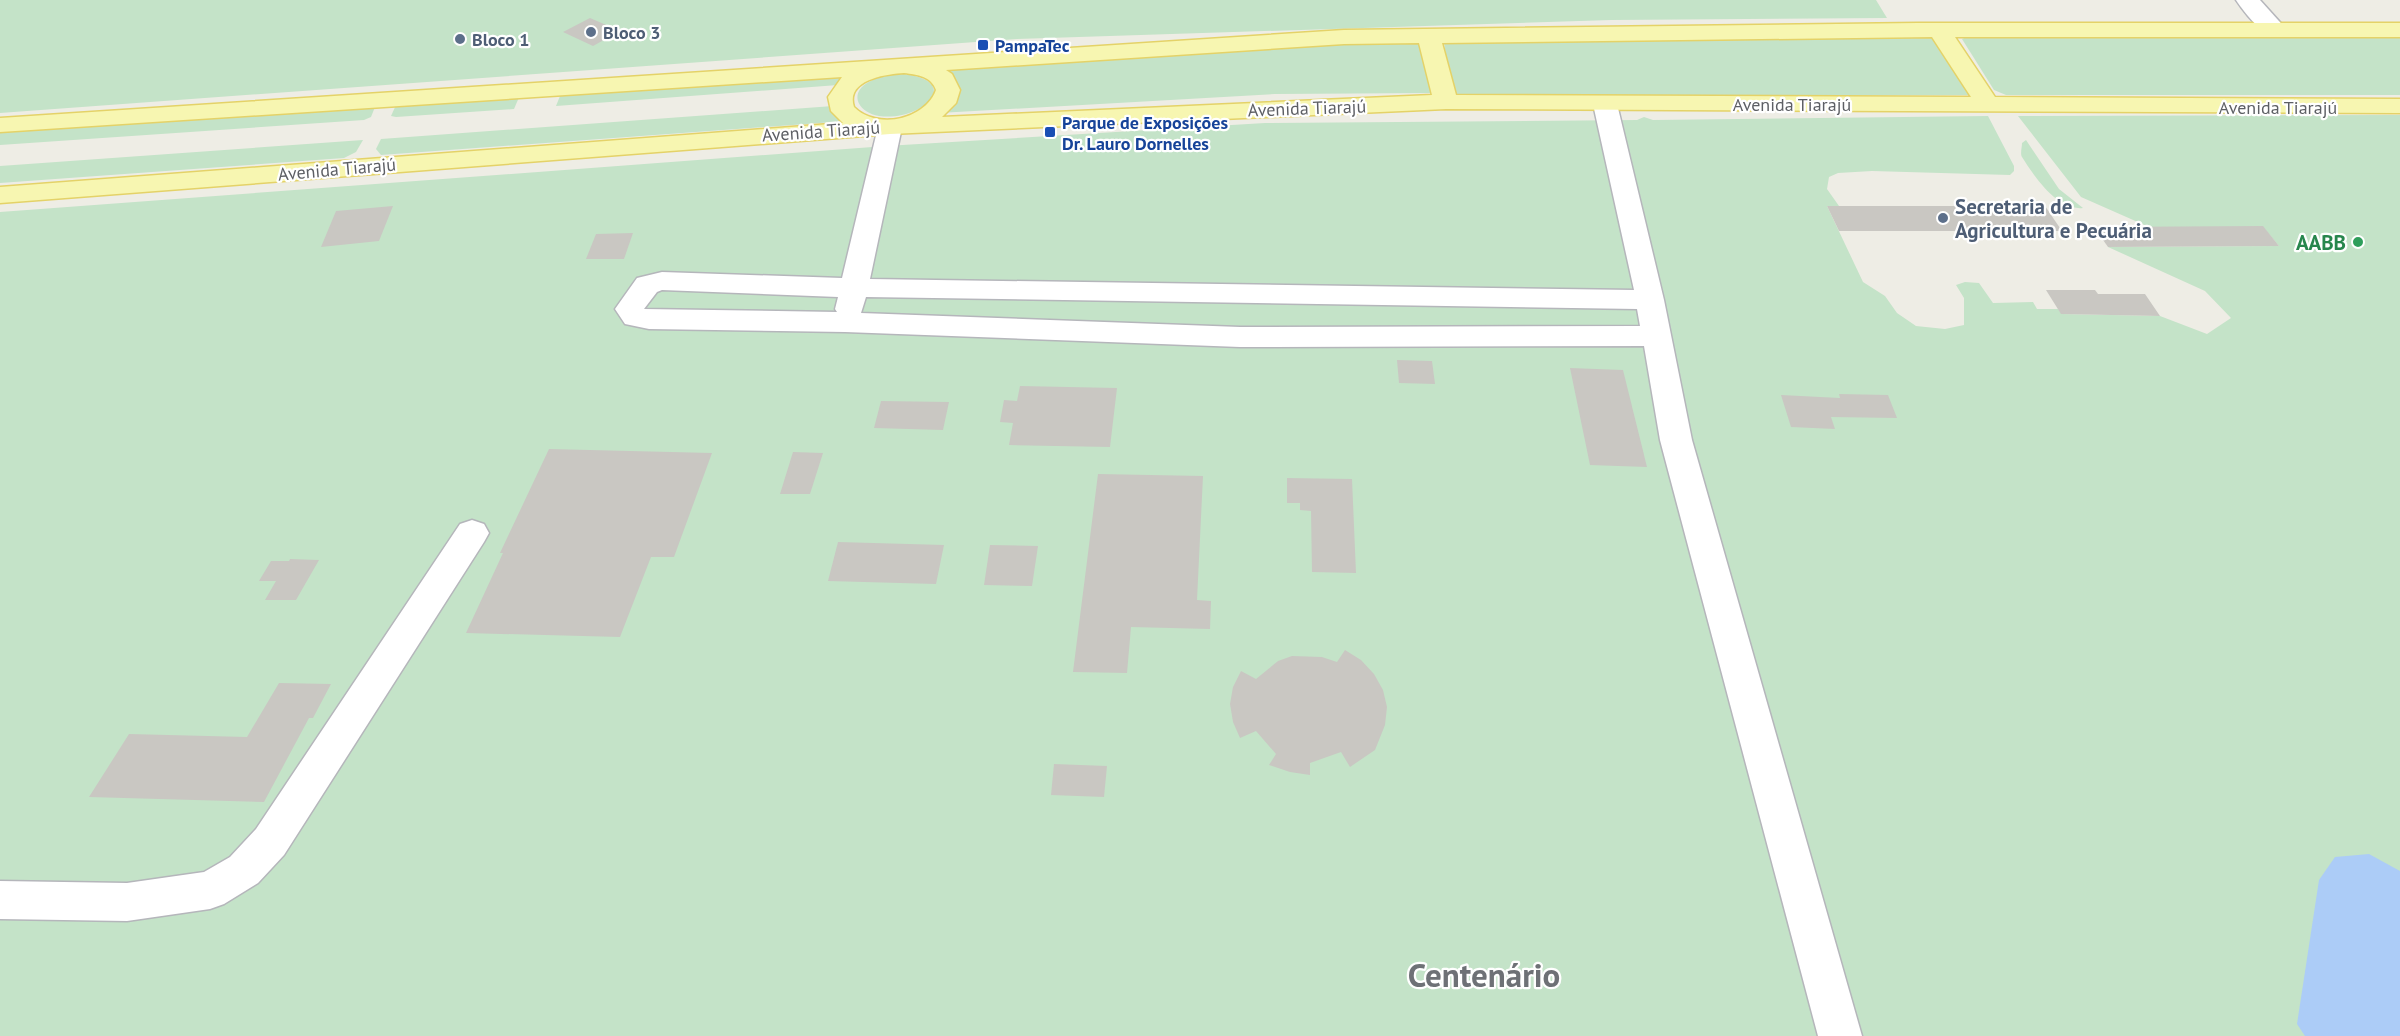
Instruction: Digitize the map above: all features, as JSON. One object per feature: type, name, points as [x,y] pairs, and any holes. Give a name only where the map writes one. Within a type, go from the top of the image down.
[{"type":"main road","points":[[0,125],[1344,37],[1939,30],[2400,30]]},
{"type":"main road","points":[[1939,30],[1987,103]]},
{"type":"main road","points":[[1429,36],[1446,102]]},
{"type":"main road","points":[[899,65],[915,66],[941,76],[947,84],[949,93],[946,102],[924,119],[890,127],[857,122],[846,114],[840,106],[839,96],[847,84],[860,75],[879,68],[899,65]]},
{"type":"main road","name":"Avenida Tiarajú","points":[[0,195],[890,127],[1446,102],[2400,106]]},
{"type":"street","points":[[2247,0],[2276,30]]},
{"type":"street","points":[[1605,104],[1650,300],[1676,440],[1840,1036]]},
{"type":"street","points":[[845,322],[890,127]]},
{"type":"street","points":[[1650,300],[854,288],[662,281],[647,285],[629,309],[635,316],[649,319],[845,322],[1240,337],[1657,336]]},
{"type":"street","points":[[1238,294],[1240,337]]},
{"type":"street","points":[[0,900],[127,902],[210,890],[244,870],[270,842],[472,532]]},
{"type":"green space","points":[[0,0],[1876,0],[1887,18],[1611,20],[1017,39],[0,113]]},
{"type":"green space","points":[[1969,36],[2400,37],[2400,95],[2006,95],[1994,90],[1962,39]]},
{"type":"green space","points":[[1932,37],[1973,90],[1969,95],[1461,96],[1451,92],[1444,42]]},
{"type":"green space","points":[[1418,40],[1425,45],[1433,93],[1275,94],[939,113],[938,66],[1324,43]]},
{"type":"green space","points":[[858,72],[838,85],[556,106],[562,91]]},
{"type":"green space","points":[[903,74],[922,78],[931,84],[934,92],[930,100],[922,107],[910,113],[879,116],[866,111],[859,103],[858,93],[867,83],[880,77]]},
{"type":"green space","points":[[520,95],[514,109],[391,116],[396,105]]},
{"type":"green space","points":[[833,106],[847,121],[381,155],[376,149],[381,139]]},
{"type":"green space","points":[[375,107],[371,117],[364,120],[0,145],[0,129]]},
{"type":"green space","points":[[2400,115],[2400,1036],[0,1036],[0,212],[886,146],[1265,123],[1637,120],[1644,117],[1653,120],[1988,116],[2014,166],[2014,171],[2010,175],[1872,171],[1838,173],[1829,177],[1827,189],[1839,206],[1827,206],[1863,282],[1885,296],[1897,313],[1916,326],[1945,329],[1964,325],[1964,298],[1956,285],[1965,282],[1979,283],[1993,303],[2033,302],[2037,309],[2058,309],[2062,314],[2160,316],[2207,334],[2231,318],[2205,291],[2108,247],[2279,246],[2263,227],[2149,227],[2081,197],[2018,116]]},
{"type":"green space","points":[[363,140],[356,152],[344,158],[0,183],[0,166]]},
{"type":"green space","points":[[2026,140],[2059,189],[2083,208],[2064,204],[2047,191],[2021,156],[2022,143]]},
{"type":"water","points":[[2369,854],[2400,871],[2400,1036],[2305,1036],[2297,1024],[2319,880],[2335,857]]},
{"type":"building","name":"Bloco 3","points":[[590,18],[620,31],[593,46],[563,32]]},
{"type":"building","points":[[393,206],[379,241],[321,247],[336,211]]},
{"type":"building","name":"Secretaria de Agricultura e Pecuária","points":[[1827,206],[2045,206],[2062,231],[1839,231]]},
{"type":"building","points":[[2263,226],[2279,246],[2108,247],[2094,227]]},
{"type":"building","points":[[633,233],[624,259],[586,259],[596,234]]},
{"type":"building","points":[[2046,290],[2095,290],[2098,294],[2145,294],[2160,316],[2061,314]]},
{"type":"building","points":[[1397,360],[1432,361],[1435,384],[1399,383]]},
{"type":"building","points":[[1570,368],[1623,370],[1647,467],[1590,465]]},
{"type":"building","points":[[1020,386],[1117,388],[1110,447],[1009,445],[1013,423],[1000,422],[1004,400],[1017,401]]},
{"type":"building","points":[[1839,394],[1888,395],[1897,418],[1831,417],[1835,429],[1791,427],[1781,395],[1840,398]]},
{"type":"building","points":[[881,401],[949,402],[943,430],[874,428]]},
{"type":"building","points":[[549,449],[712,453],[674,557],[651,557],[620,637],[466,633],[503,553],[500,553]]},
{"type":"building","points":[[793,452],[823,453],[810,494],[780,494]]},
{"type":"building","points":[[1098,474],[1203,476],[1197,600],[1211,601],[1210,629],[1131,627],[1127,673],[1073,672]]},
{"type":"building","points":[[1287,478],[1352,479],[1356,573],[1312,572],[1311,511],[1300,510],[1300,503],[1287,503]]},
{"type":"building","points":[[838,542],[944,545],[936,584],[828,581]]},
{"type":"building","points":[[990,545],[1038,546],[1032,586],[984,585]]},
{"type":"building","points":[[290,559],[319,560],[296,600],[265,600],[276,581],[259,581],[271,561],[289,561]]},
{"type":"building","points":[[1345,650],[1361,660],[1374,674],[1383,690],[1387,707],[1385,725],[1375,750],[1350,767],[1341,752],[1310,763],[1310,775],[1290,772],[1269,765],[1276,754],[1256,731],[1240,738],[1233,722],[1230,704],[1233,687],[1241,671],[1256,679],[1278,661],[1292,656],[1322,657],[1337,662]]},
{"type":"building","points":[[279,683],[331,684],[313,718],[309,718],[264,802],[89,797],[129,734],[247,737]]},
{"type":"building","points":[[1054,764],[1107,766],[1104,797],[1051,795]]},
{"type":"place","name":"Bloco 3","points":[[591,32]]},
{"type":"place","name":"Bloco 1","points":[[460,39]]},
{"type":"place","name":"PampaTec","points":[[983,45]]},
{"type":"place","name":"Parque de Exposições Dr. Lauro Dornelles","points":[[1050,132]]},
{"type":"place","name":"Secretaria de Agricultura e Pecuária","points":[[1943,218]]},
{"type":"place","name":"AABB","points":[[2358,242]]},
{"type":"district","name":"Centenário","points":[[1484,974]]}]
